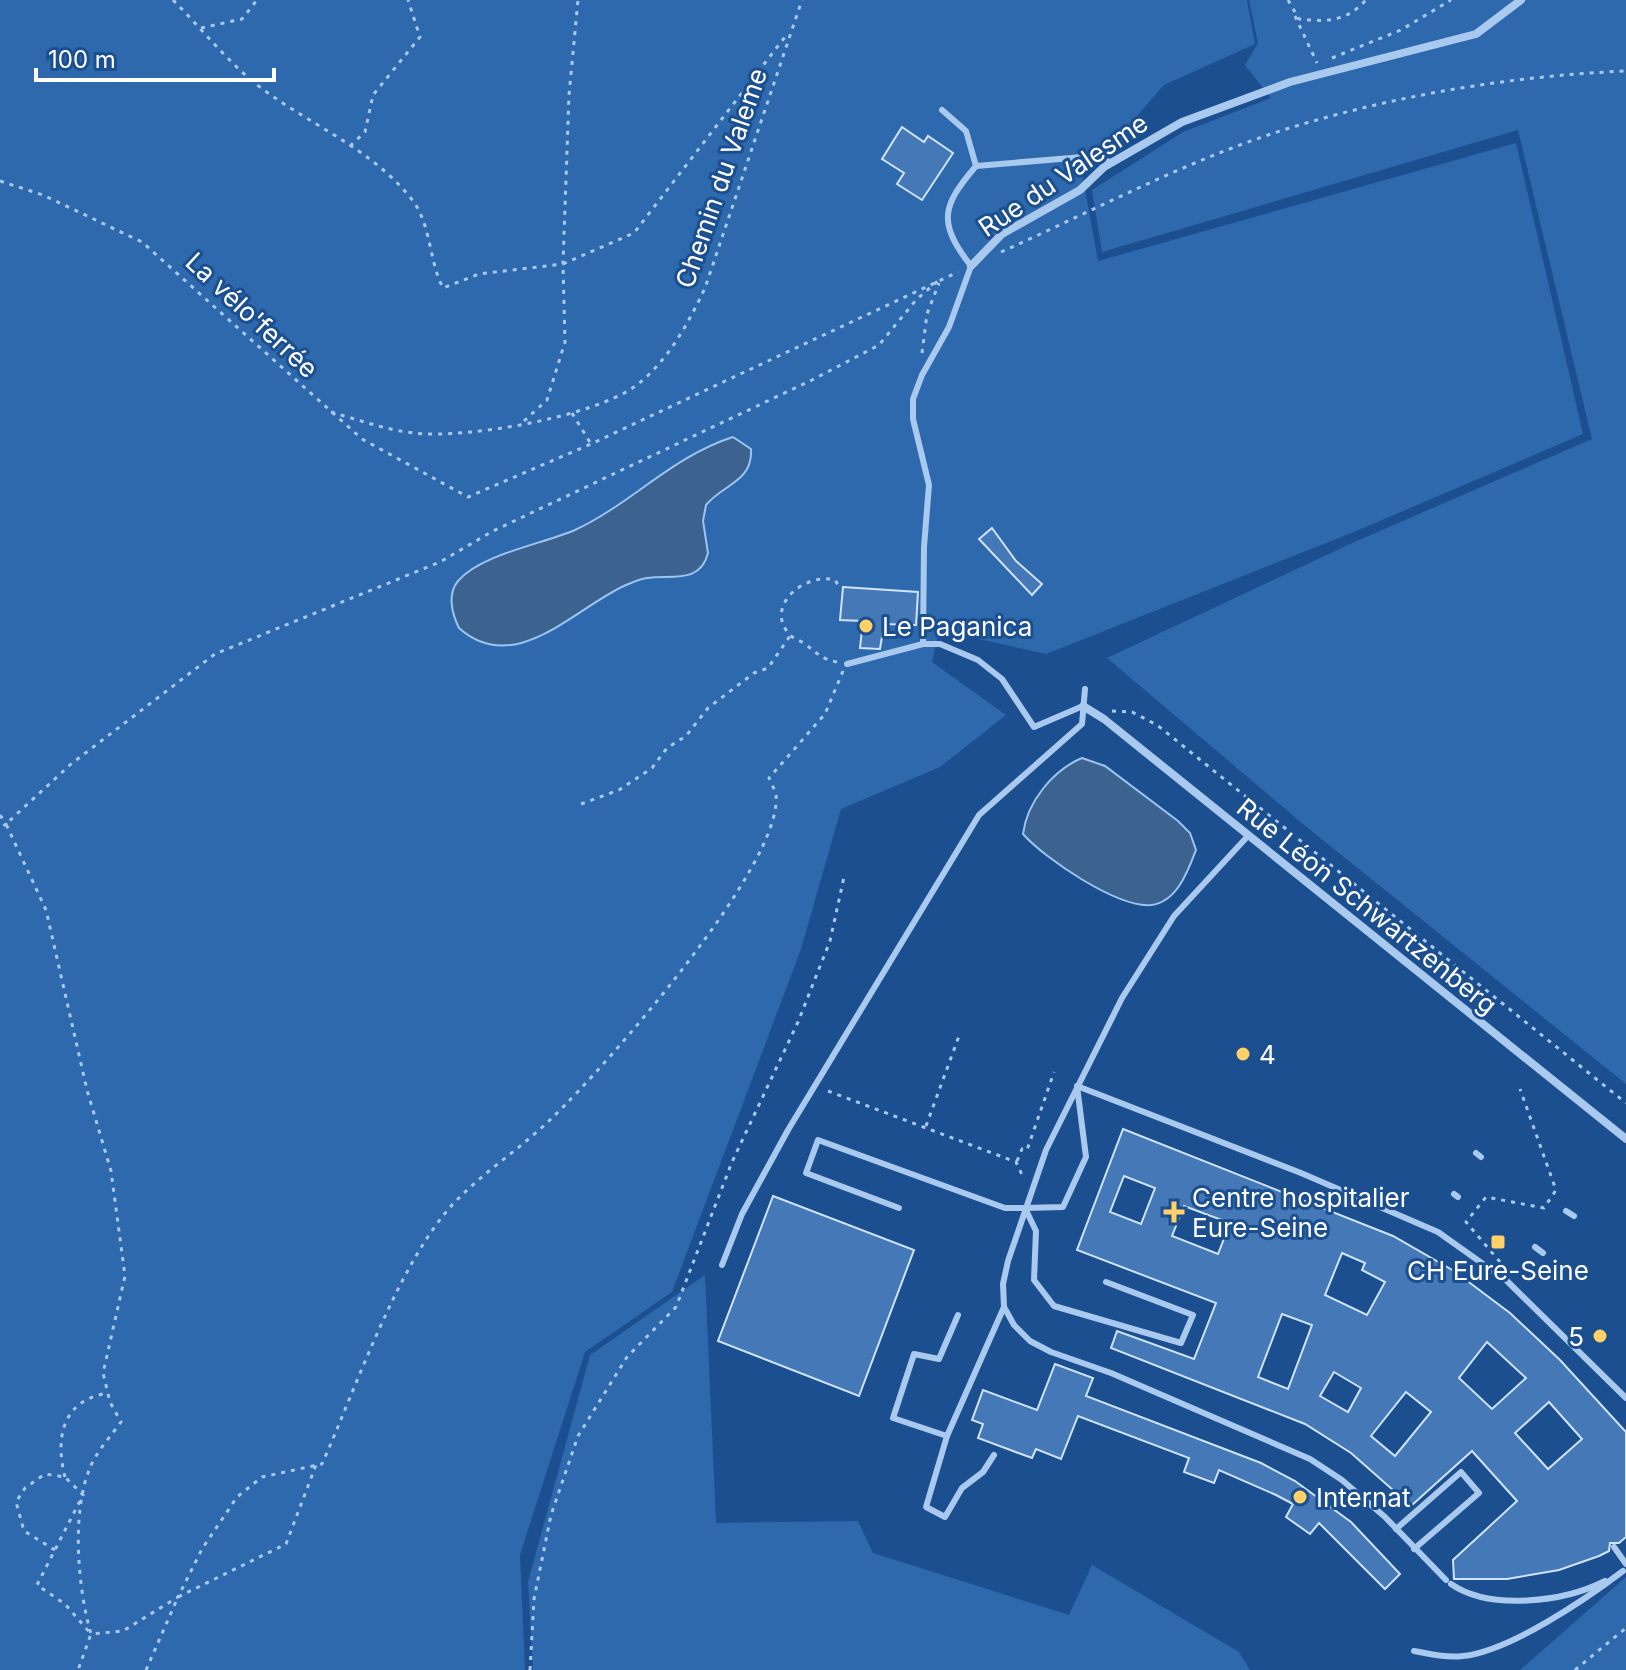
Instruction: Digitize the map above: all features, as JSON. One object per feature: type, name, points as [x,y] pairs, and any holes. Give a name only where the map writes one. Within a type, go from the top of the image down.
[{"type":"street","name":"Rue du Valesme","points":[[971,266],[1002,234],[1080,190],[1111,162],[1203,113],[1325,72],[1476,34],[1521,0]]},
{"type":"street","name":"Rue Léon Schwartzenberg","points":[[1083,706],[1104,719],[1626,1139]]},
{"type":"lane","points":[[942,110],[966,131],[976,166]]},
{"type":"lane","points":[[971,266],[946,224],[947,207],[954,192],[976,166],[1083,157],[1111,162]]},
{"type":"lane","name":"Rue du Valesme","points":[[923,644],[924,547],[929,485],[912,410],[922,375],[949,327],[971,266]]},
{"type":"lane","points":[[847,664],[923,644],[940,644],[978,660],[1015,690],[1034,727],[1083,706]]},
{"type":"lane","points":[[722,1265],[742,1214],[788,1130],[979,815],[1070,738],[1082,724],[1085,689]]},
{"type":"lane","points":[[994,1455],[983,1472],[962,1488],[945,1517],[926,1507],[947,1436],[1004,1307],[1003,1284],[1025,1208],[1077,1086],[1174,916],[1247,837]]},
{"type":"lane","points":[[899,1208],[806,1173],[818,1140],[997,1209],[1063,1207],[1086,1157],[1077,1086]]},
{"type":"lane","points":[[1077,1086],[1411,1218],[1438,1232],[1495,1272],[1626,1398]]},
{"type":"lane","points":[[1025,1208],[1036,1231],[1034,1280],[1054,1306],[1181,1343],[1193,1315],[1106,1282]]},
{"type":"lane","points":[[1566,1211],[1574,1216]]},
{"type":"lane","points":[[1535,1247],[1543,1253]]},
{"type":"lane","points":[[1004,1307],[1022,1333],[1051,1352],[1111,1373],[1310,1459],[1342,1480],[1448,1582],[1467,1595],[1493,1599],[1548,1598],[1597,1585],[1625,1568]]},
{"type":"lane","points":[[947,1436],[893,1418],[914,1354],[939,1359],[958,1315]]},
{"type":"lane","points":[[1396,1529],[1461,1472],[1479,1493],[1414,1549]]},
{"type":"lane","points":[[1614,1547],[1625,1568]]},
{"type":"lane","points":[[1414,1651],[1438,1656],[1482,1652],[1557,1617],[1625,1568]]},
{"type":"path","points":[[173,0],[251,80],[379,167],[414,203],[426,230],[433,267],[443,288],[479,274],[563,264],[634,233],[791,29]]},
{"type":"path","points":[[201,28],[242,19],[257,0]]},
{"type":"path","points":[[350,146],[365,132],[373,95],[420,37],[408,0]]},
{"type":"path","points":[[523,422],[547,400],[565,342],[563,264],[569,95],[578,0]]},
{"type":"path","name":"Chemin du Valeme","points":[[791,29],[802,0]]},
{"type":"path","name":"Chemin du Valeme","points":[[329,411],[390,430],[434,435],[571,413],[606,402],[635,386],[659,364],[687,324],[711,271],[802,0],[791,29]]},
{"type":"path","points":[[1288,0],[1299,19],[1332,22],[1357,10],[1366,0]]},
{"type":"path","points":[[1288,0],[1317,64],[1325,72]]},
{"type":"path","points":[[1332,58],[1401,30],[1451,0]]},
{"type":"path","points":[[1000,253],[1202,161],[1279,131],[1453,89],[1532,77],[1626,71]]},
{"type":"path","name":"La vélo'ferrée","points":[[0,181],[43,195],[142,242],[362,439],[468,497],[591,444]]},
{"type":"path","points":[[571,413],[591,444],[971,266]]},
{"type":"path","points":[[922,375],[927,314],[940,279]]},
{"type":"path","points":[[0,828],[71,764],[215,654],[440,562],[493,531],[812,380],[879,345],[916,300],[940,279]]},
{"type":"path","points":[[146,1670],[202,1549],[237,1497],[262,1477],[322,1464],[385,1320],[419,1254],[453,1204],[555,1116],[630,1033],[713,931],[763,849],[776,796],[769,778],[825,714],[847,664],[824,660],[790,636],[782,620],[783,604],[799,586],[825,577],[835,580],[840,588]]},
{"type":"path","points":[[581,804],[619,790],[652,768],[659,757],[686,736],[708,708],[754,673],[768,668],[790,636]]},
{"type":"path","points":[[1104,719],[1114,709],[1132,712],[1157,725],[1626,1103]]},
{"type":"path","points":[[0,815],[46,910],[87,1090],[116,1199],[125,1276],[115,1336],[103,1373],[121,1422],[90,1467],[83,1495],[79,1556],[83,1606],[91,1634],[78,1670]]},
{"type":"path","points":[[530,1670],[534,1599],[551,1515],[578,1436],[627,1357],[676,1307],[732,1162],[798,1022],[830,941],[844,877]]},
{"type":"path","points":[[926,1128],[959,1036]]},
{"type":"path","points":[[1016,1162],[1022,1149],[1027,1150],[1054,1072]]},
{"type":"path","points":[[1495,1272],[1502,1263],[1466,1222],[1486,1197],[1544,1208],[1556,1190],[1520,1089]]},
{"type":"path","points":[[828,1091],[1016,1162],[1024,1180],[1034,1184]]},
{"type":"path","points":[[83,1495],[65,1477],[59,1450],[69,1414],[86,1396],[108,1393]]},
{"type":"path","points":[[91,1634],[123,1631],[178,1597],[286,1544],[316,1465]]},
{"type":"path","points":[[55,1550],[24,1531],[16,1502],[25,1488],[45,1474],[65,1477]]},
{"type":"path","points":[[83,1495],[37,1585],[65,1604],[91,1634]]},
{"type":"path","points":[[1575,1670],[1626,1628]]},
{"type":"shaded area","points":[[0,0],[1247,0],[1255,44],[1164,85],[1083,178],[1098,261],[1516,143],[1583,434],[1354,532],[1046,654],[939,630],[932,662],[1006,715],[940,767],[841,809],[801,949],[672,1292],[585,1352],[520,1555],[525,1670],[0,1670]]},
{"type":"shaded area","points":[[1249,0],[1626,0],[1626,1084],[1303,824],[1107,658],[1352,543],[1592,439],[1518,130],[1102,252],[1092,190],[1183,132],[1271,98],[1245,65],[1258,43]]},
{"type":"shaded area","points":[[733,437],[751,449],[750,460],[742,476],[706,505],[703,521],[708,553],[698,570],[683,576],[632,582],[544,634],[523,642],[502,646],[480,641],[459,628],[452,598],[458,581],[468,572],[497,557],[575,530],[691,456]]},
{"type":"shaded area","points":[[1082,758],[1105,766],[1190,833],[1196,850],[1189,867],[1175,892],[1160,903],[1137,904],[1102,890],[1064,868],[1023,834],[1030,810],[1043,788],[1061,770]]},
{"type":"shaded area","points":[[705,1275],[716,1523],[858,1521],[873,1553],[1069,1615],[1092,1565],[1239,1652],[1250,1670],[533,1670],[528,1582],[590,1355]]},
{"type":"shaded area","points":[[1626,1577],[1626,1670],[1520,1670]]},
{"type":"building","points":[[902,127],[924,142],[928,136],[953,153],[922,200],[897,184],[904,173],[882,159]]},
{"type":"building","points":[[992,528],[1016,561],[1042,584],[1032,595],[979,539]]},
{"type":"building","points":[[843,587],[918,592],[916,625],[884,624],[880,649],[860,648],[863,621],[840,620]]},
{"type":"building","points":[[1123,1129],[1393,1236],[1454,1271],[1510,1313],[1560,1360],[1626,1432],[1626,1537],[1619,1543],[1610,1543],[1609,1551],[1599,1556],[1559,1570],[1507,1579],[1454,1579],[1453,1560],[1517,1501],[1472,1451],[1411,1506],[1351,1453],[1305,1424],[1111,1348],[1117,1331],[1194,1359],[1216,1303],[1077,1250]],"holes":[[[1124,1176],[1155,1188],[1141,1224],[1110,1212]],[[1184,1206],[1230,1223],[1218,1254],[1172,1236]],[[1342,1253],[1365,1263],[1362,1270],[1385,1282],[1367,1315],[1325,1295]],[[1282,1314],[1312,1325],[1288,1389],[1258,1377]],[[1487,1342],[1526,1378],[1492,1409],[1459,1378]],[[1334,1372],[1361,1388],[1348,1412],[1320,1396]],[[1406,1392],[1431,1412],[1395,1456],[1371,1436]],[[1549,1402],[1582,1439],[1548,1469],[1515,1433]]]},
{"type":"building","points":[[773,1196],[914,1250],[859,1396],[718,1341]]},
{"type":"building","points":[[1055,1364],[1093,1378],[1086,1396],[1261,1463],[1295,1481],[1351,1522],[1400,1574],[1385,1589],[1319,1523],[1310,1534],[1286,1517],[1293,1504],[1219,1470],[1214,1483],[1184,1472],[1189,1458],[1078,1416],[1061,1459],[1036,1449],[1032,1458],[978,1438],[983,1424],[972,1420],[983,1390],[1037,1410]]},
{"type":"place","name":"Le Paganica","points":[[866,626]]},
{"type":"place","name":"4","points":[[1243,1054]]},
{"type":"place","name":"Centre hospitalier Eure-Seine","points":[[1174,1212]]},
{"type":"place","name":"CH Eure-Seine","points":[[1498,1242]]},
{"type":"place","name":"5","points":[[1600,1336]]},
{"type":"place","name":"Internat","points":[[1300,1497]]}]
